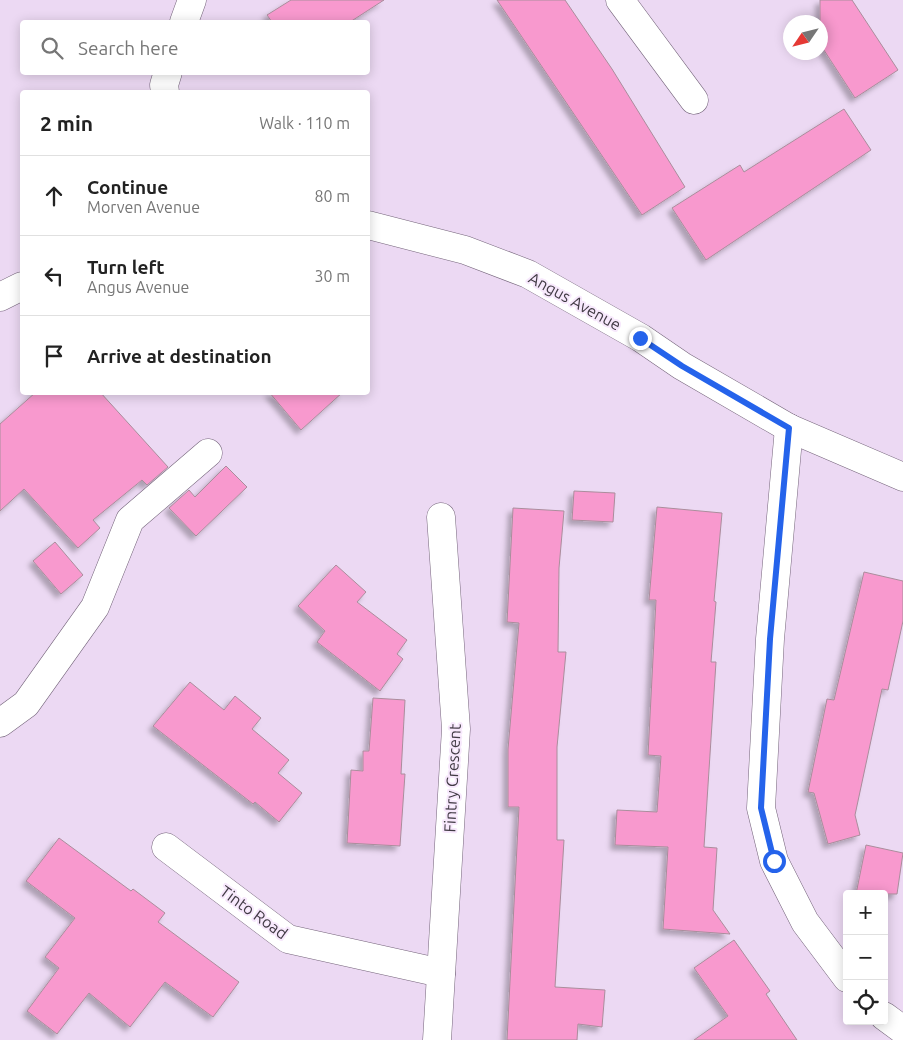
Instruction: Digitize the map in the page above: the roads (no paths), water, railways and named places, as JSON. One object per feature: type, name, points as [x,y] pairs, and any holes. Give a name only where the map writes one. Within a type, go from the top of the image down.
[{"type":"street","points":[[185,20],[192,0]]},
{"type":"street","points":[[620,0],[694,100]]},
{"type":"street","points":[[165,90],[167,75]]},
{"type":"street","name":"Angus Avenue","points":[[370,226],[465,250],[528,274],[640,338],[682,366],[789,428],[903,477]]},
{"type":"street","points":[[0,297],[20,287]]},
{"type":"street","points":[[789,428],[770,639],[761,808],[774,861],[804,922],[843,973]]},
{"type":"street","points":[[0,723],[26,704],[95,607],[130,520],[208,453]]},
{"type":"street","name":"Fintry Crescent","points":[[436,1040],[456,728],[441,517]]},
{"type":"street","name":"Tinto Road","points":[[166,847],[288,939],[441,973]]},
{"type":"street","points":[[888,1019],[903,1030]]}]
